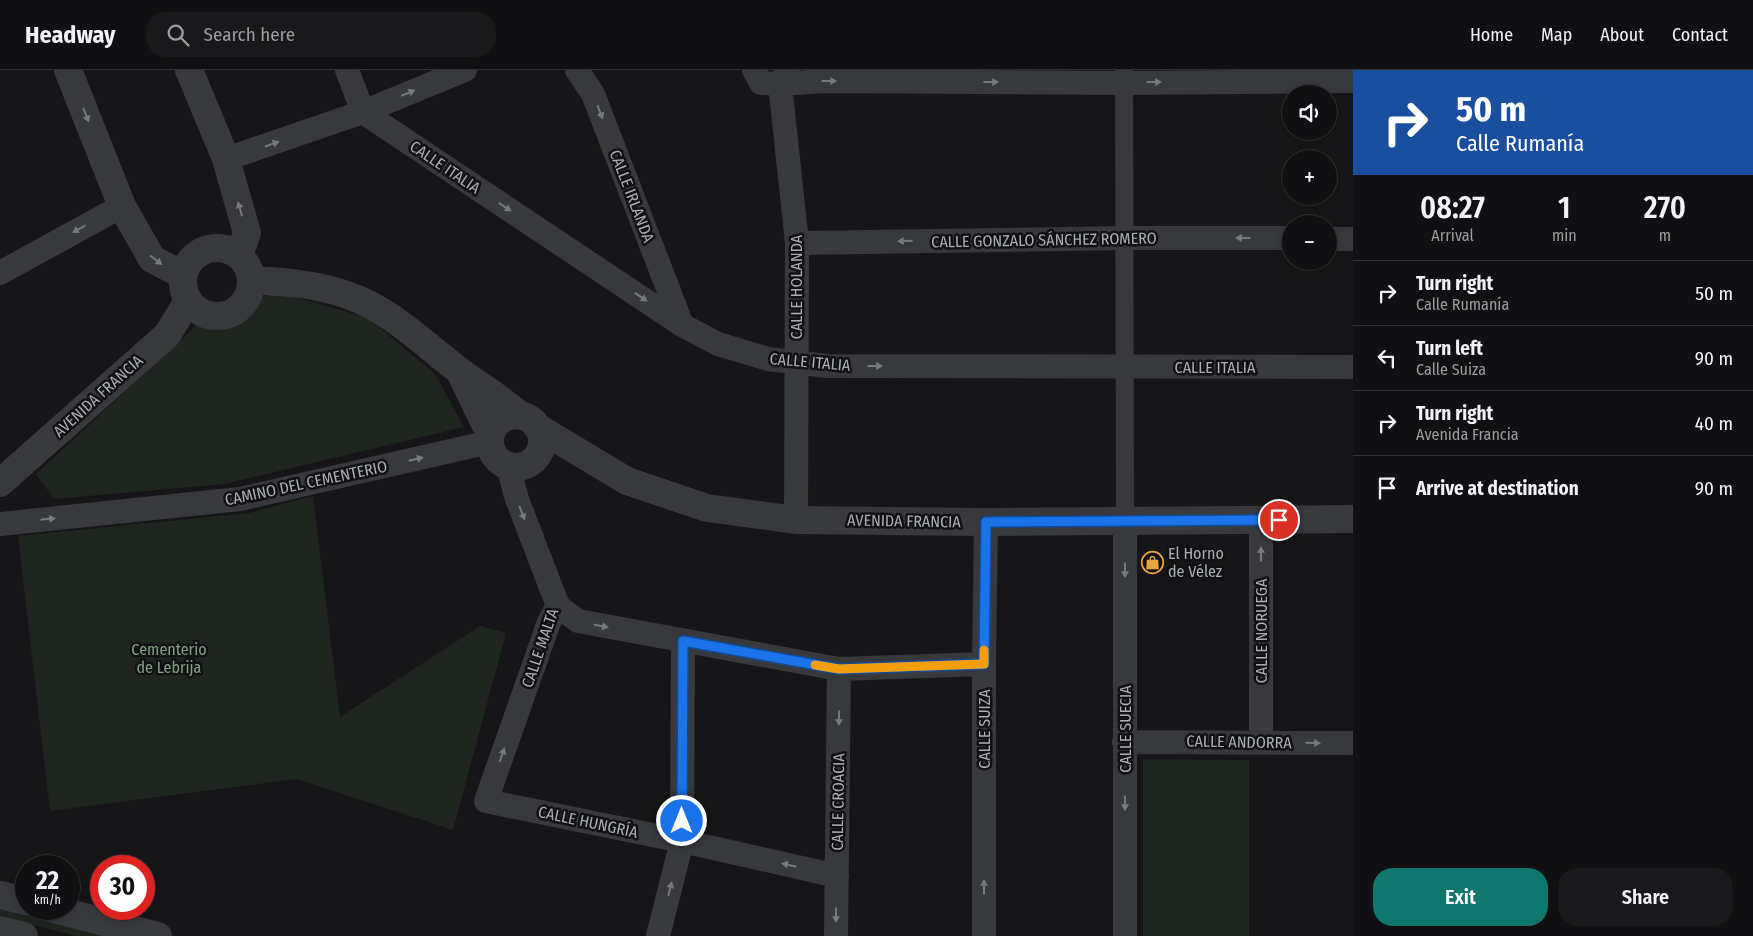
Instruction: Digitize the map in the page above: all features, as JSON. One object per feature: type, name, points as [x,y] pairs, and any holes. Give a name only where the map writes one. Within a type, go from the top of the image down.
[{"type":"street","points":[[68,70],[122,206],[152,259],[185,288],[196,309],[208,315],[218,317],[230,314],[238,309],[247,299],[252,280],[250,271],[239,255],[230,250],[213,247],[203,250],[194,256],[187,265],[185,288]]},
{"type":"street","points":[[189,70],[226,159],[247,233],[239,255]]},
{"type":"street","points":[[347,70],[364,112]]},
{"type":"street","points":[[226,159],[364,112],[465,70]]},
{"type":"street","name":"CALLE IRLANDA","points":[[577,70],[593,94],[682,325]]},
{"type":"street","points":[[754,70],[761,83],[784,77],[823,81],[1124,76],[1353,81]]},
{"type":"street","points":[[1124,76],[1125,522]]},
{"type":"street","name":"CALLE HOLANDA","points":[[784,77],[797,243],[796,520]]},
{"type":"street","name":"CALLE ITALIA","points":[[364,112],[682,325],[718,344],[768,360],[827,366],[1353,367]]},
{"type":"street","points":[[0,272],[122,206]]},
{"type":"street","name":"CALLE GONZALO SÁNCHEZ ROMERO","points":[[797,243],[1124,238],[1282,238]]},
{"type":"street","points":[[1337,239],[1353,239]]},
{"type":"street","name":"AVENIDA FRANCIA","points":[[252,280],[307,284],[350,296],[387,315],[459,371],[529,421],[587,458],[627,481],[707,508],[796,520],[1125,522],[1353,519]]},
{"type":"street","name":"AVENIDA FRANCIA","points":[[0,483],[167,335],[185,288]]},
{"type":"street","name":"AVENIDA FRANCIA","points":[[459,371],[490,438]]},
{"type":"street","points":[[521,463],[541,448],[541,441],[529,421],[506,417],[494,427],[490,438],[495,457],[501,463],[521,463],[564,458],[587,458]]},
{"type":"street","name":"CAMINO DEL CEMENTERIO","points":[[0,524],[240,499],[490,438]]},
{"type":"street","name":"CALLE MALTA","points":[[486,801],[549,622],[558,606],[516,499],[521,463]]},
{"type":"street","name":"CALLE NORUEGA","points":[[1261,520],[1261,742]]},
{"type":"street","name":"CALLE SUIZA","points":[[984,936],[986,522]]},
{"type":"street","name":"CALLE SUECIA","points":[[1125,522],[1125,936]]},
{"type":"street","points":[[558,606],[578,621],[839,669],[984,664]]},
{"type":"street","points":[[658,936],[682,841],[683,641]]},
{"type":"street","name":"CALLE CROACIA","points":[[836,936],[839,669]]},
{"type":"street","name":"CALLE ANDORRA","points":[[1124,742],[1353,743]]},
{"type":"street","name":"CALLE HUNGRÍA","points":[[486,801],[682,841],[837,876]]},
{"type":"street","points":[[0,894],[15,898]]},
{"type":"street","points":[[80,916],[158,936]]},
{"type":"green space","points":[[271,290],[368,318],[435,374],[464,427],[225,484],[54,499],[36,474],[196,326],[240,322]]},
{"type":"green space","name":"Cementerio de Lebrija","points":[[313,496],[340,717],[480,626],[506,633],[453,830],[297,779],[50,811],[18,536],[249,513]]},
{"type":"green space","points":[[1143,759],[1249,760],[1249,936],[1143,936]]},
{"type":"green space","points":[[0,904],[15,908],[15,920],[0,916]]},
{"type":"green space","points":[[15,920],[61,920],[122,936],[76,936]]},
{"type":"slow traffic","points":[[815,665],[839,669],[984,664],[984,650]]},
{"type":"place","name":"El Horno de Vélez","points":[[1152,562]]},
{"type":"route","points":[[682,821],[683,641],[839,669],[984,664],[986,522],[1279,520]]}]
